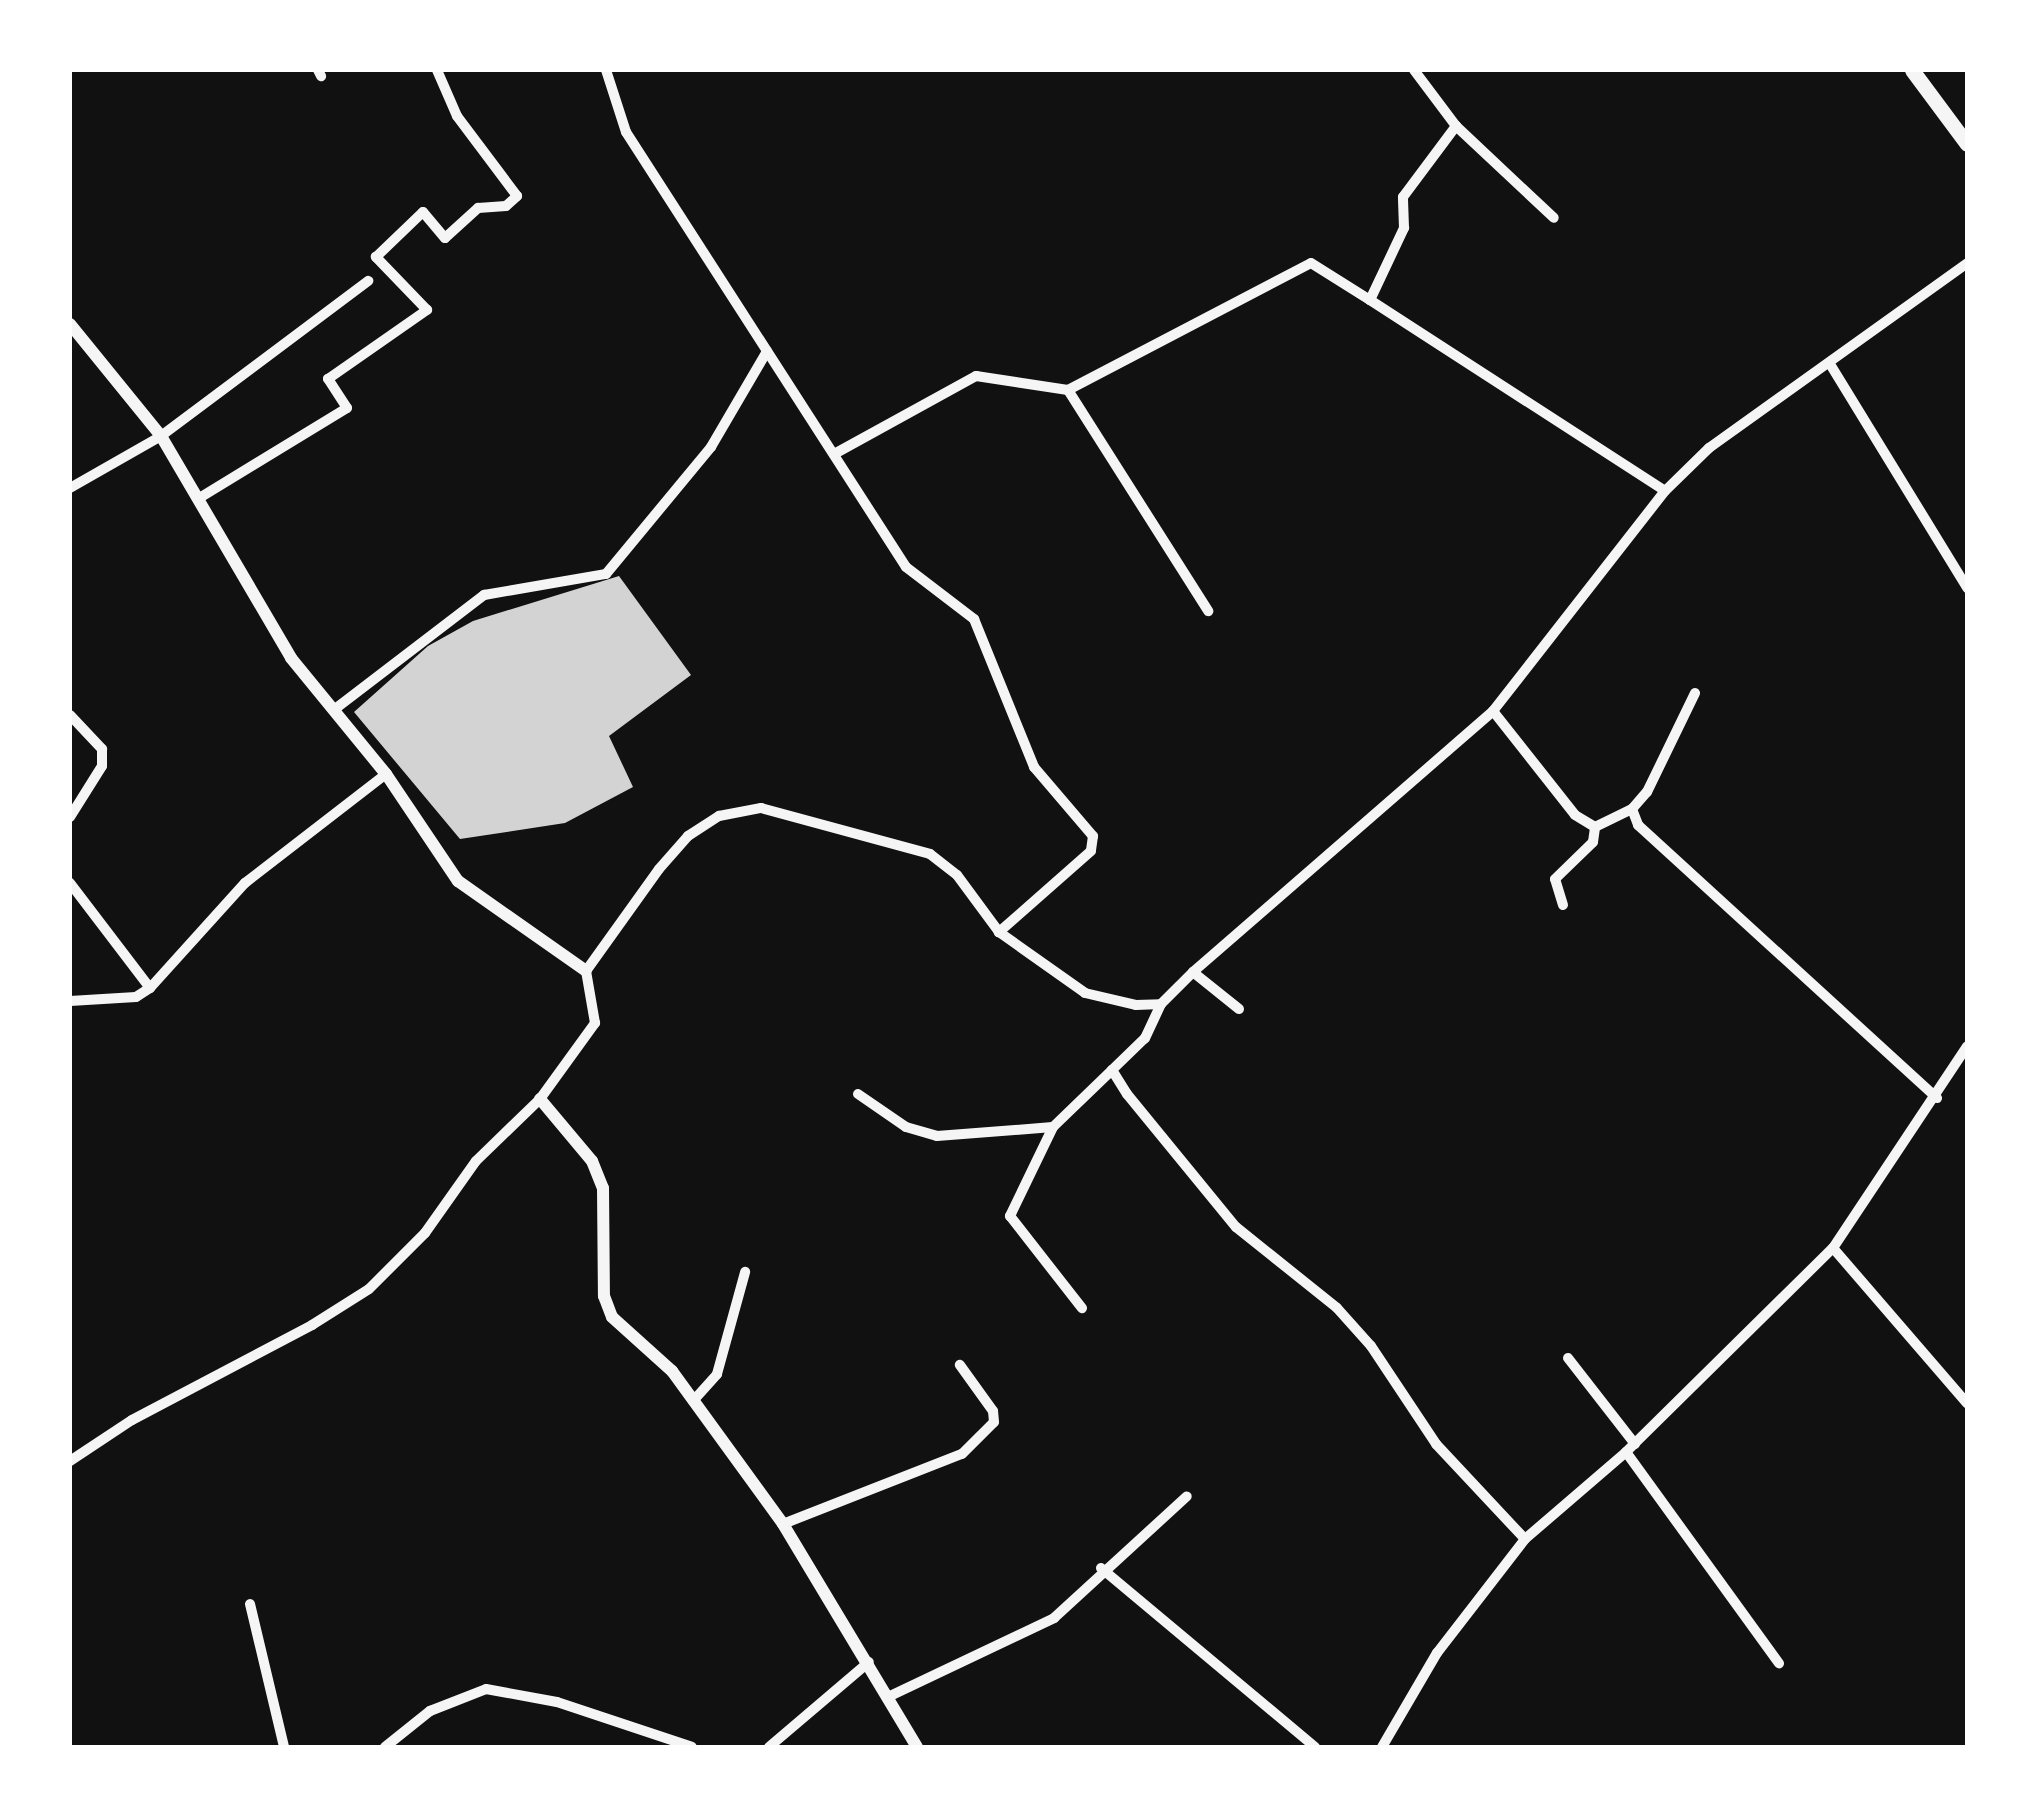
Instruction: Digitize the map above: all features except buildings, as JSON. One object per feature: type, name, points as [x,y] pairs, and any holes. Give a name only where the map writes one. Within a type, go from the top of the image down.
[{"type":"main road","points":[[1912,70],[1967,144]]},
{"type":"street","points":[[201,498],[346,408],[328,379],[426,310],[376,257],[423,212],[445,238],[478,208],[506,206],[518,196],[457,116],[437,70]]},
{"type":"street","points":[[606,70],[626,132],[836,452],[906,567],[974,619],[1034,767],[1093,836],[1090,851],[999,932]]},
{"type":"street","points":[[1414,70],[1456,126],[1554,218]]},
{"type":"street","points":[[1370,300],[1404,228],[1403,197],[1456,126]]},
{"type":"street","points":[[1082,1308],[1010,1216],[1053,1128],[1145,1038],[1161,1004],[1193,972],[1493,712],[1664,491],[1709,448],[1830,364],[1886,315],[1967,262]]},
{"type":"street","points":[[836,452],[976,376],[1068,390],[1311,263],[1664,491]]},
{"type":"street","points":[[70,488],[161,436],[368,282]]},
{"type":"street","points":[[70,324],[161,436],[292,658],[386,774],[458,881],[586,971],[595,1022],[540,1099],[476,1160],[425,1232],[369,1288],[70,1461]]},
{"type":"street","points":[[335,710],[484,595],[606,574],[712,447],[766,350]]},
{"type":"street","points":[[1830,364],[1967,588]]},
{"type":"street","points":[[1068,390],[1208,611]]},
{"type":"street","points":[[1596,827],[1632,809],[1666,761],[1695,693]]},
{"type":"street","points":[[1493,712],[1575,815],[1596,827]]},
{"type":"street","points":[[70,715],[102,749],[102,766],[70,816]]},
{"type":"street","points":[[70,1001],[136,997],[150,988],[244,883],[386,774]]},
{"type":"street","points":[[586,971],[688,836],[719,816],[761,808],[930,854],[957,874],[999,932],[1085,993],[1136,1005],[1161,1004]]},
{"type":"street","points":[[1632,809],[1638,825],[1937,1098]]},
{"type":"street","points":[[1563,905],[1555,879],[1593,842],[1596,827]]},
{"type":"street","points":[[70,883],[150,988]]},
{"type":"street","points":[[1193,972],[1239,1009]]},
{"type":"street","points":[[1382,1747],[1437,1652],[1525,1539],[1630,1448],[1834,1248],[1937,1098],[1967,1046]]},
{"type":"street","points":[[1112,1070],[1198,1188],[1337,1308],[1371,1346],[1436,1444],[1525,1539]]},
{"type":"street","points":[[858,1094],[906,1127],[937,1136],[1053,1128]]},
{"type":"street","points":[[540,1099],[592,1160],[603,1188],[604,1296],[612,1317],[693,1401],[782,1524],[870,1661],[917,1747]]},
{"type":"street","points":[[1834,1248],[1967,1404]]},
{"type":"street","points":[[693,1401],[717,1374],[744,1272]]},
{"type":"street","points":[[1568,1358],[1779,1663]]},
{"type":"street","points":[[782,1524],[962,1454],[994,1422],[994,1410],[960,1364]]},
{"type":"street","points":[[890,1696],[1054,1618],[1101,1568],[1187,1496]]},
{"type":"street","points":[[1101,1568],[1315,1747]]},
{"type":"street","points":[[250,1604],[284,1747]]},
{"type":"street","points":[[769,1747],[870,1661]]},
{"type":"street","points":[[385,1747],[430,1712],[486,1689],[557,1702],[692,1747]]}]
